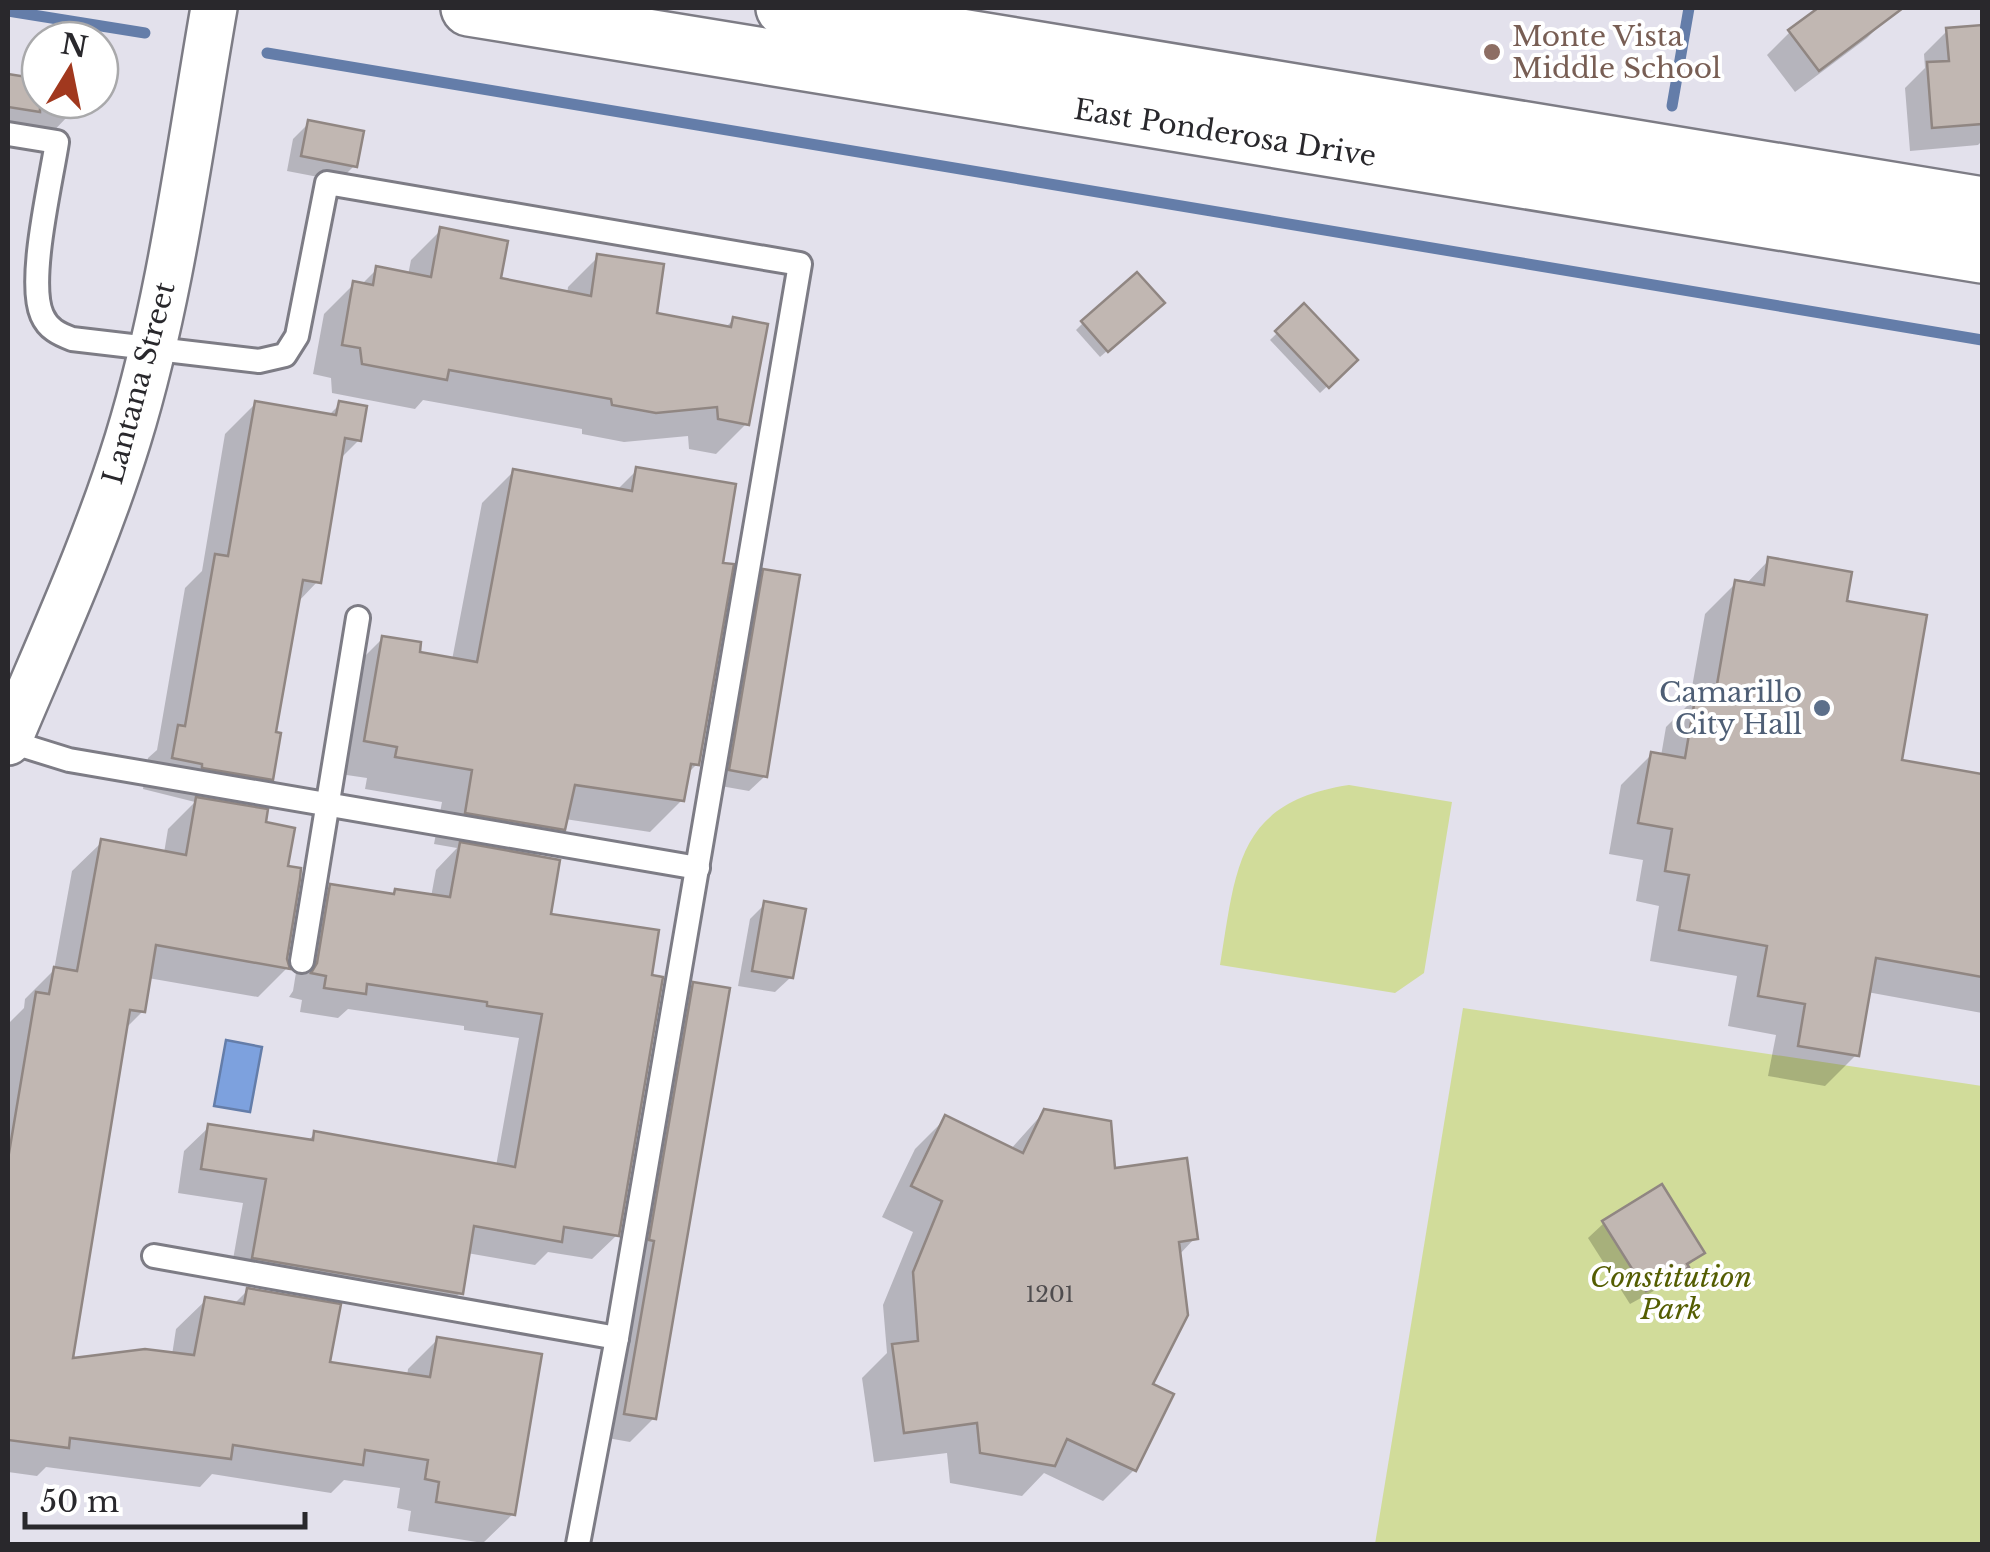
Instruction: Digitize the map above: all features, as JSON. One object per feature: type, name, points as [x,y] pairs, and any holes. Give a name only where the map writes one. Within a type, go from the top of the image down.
[{"type":"main road","name":"East Ponderosa Drive","points":[[469,8],[1982,255]]},
{"type":"main road","name":"East Ponderosa Drive","points":[[784,8],[1982,204]]},
{"type":"street","name":"Lantana Street","points":[[8,741],[96,534],[129,437],[171,260],[214,8]]},
{"type":"lane","points":[[8,134],[56,142],[36,291],[43,317],[54,332],[72,339],[259,362],[286,355],[297,336],[326,184],[800,264],[618,1338],[578,1544]]},
{"type":"lane","points":[[302,960],[358,618]]},
{"type":"lane","points":[[8,741],[69,760],[698,868]]},
{"type":"lane","points":[[154,1256],[618,1338]]},
{"type":"green space","points":[[1349,785],[1452,802],[1424,973],[1395,993],[1220,965],[1238,870],[1248,845],[1263,824],[1283,807],[1312,794]]},
{"type":"green space","name":"Constitution Park","points":[[1463,1008],[1982,1086],[1982,1544],[1375,1544]]},
{"type":"water","points":[[226,1040],[262,1047],[250,1112],[214,1106]]},
{"type":"building","points":[[1818,8],[1903,8],[1819,71],[1788,30]]},
{"type":"building","points":[[1982,25],[1982,124],[1932,128],[1927,62],[1949,61],[1946,28]]},
{"type":"building","points":[[8,74],[20,76],[20,109],[8,107]]},
{"type":"building","points":[[308,120],[364,131],[357,167],[301,156]]},
{"type":"building","points":[[440,227],[508,241],[501,278],[591,296],[597,254],[664,264],[657,313],[731,327],[733,317],[768,324],[749,425],[718,419],[717,407],[656,413],[612,405],[611,399],[449,370],[447,380],[362,364],[360,348],[342,345],[353,281],[373,285],[376,266],[431,277]]},
{"type":"building","points":[[1137,272],[1165,303],[1108,352],[1081,321]]},
{"type":"building","points":[[1304,303],[1358,360],[1329,388],[1275,331]]},
{"type":"building","points":[[255,401],[336,415],[339,401],[367,406],[361,441],[345,438],[321,583],[303,580],[276,732],[281,733],[273,780],[202,768],[202,764],[172,758],[178,725],[185,726],[215,554],[228,556]]},
{"type":"building","points":[[636,467],[736,484],[723,563],[734,564],[699,765],[691,764],[684,801],[575,785],[565,830],[465,813],[472,770],[395,757],[397,747],[364,741],[382,636],[421,642],[420,652],[477,662],[513,469],[632,491]]},
{"type":"building","points":[[1768,557],[1852,572],[1847,601],[1927,615],[1902,760],[1982,774],[1982,977],[1876,958],[1859,1056],[1798,1046],[1805,1004],[1758,996],[1767,946],[1679,930],[1689,875],[1665,871],[1672,829],[1638,823],[1651,752],[1685,758],[1696,693],[1715,696],[1735,580],[1764,585]]},
{"type":"building","points":[[763,569],[800,575],[767,777],[729,770]]},
{"type":"building","points":[[196,797],[268,809],[266,822],[295,828],[288,866],[301,868],[287,959],[290,969],[156,945],[145,1012],[130,1010],[73,1358],[145,1349],[194,1355],[205,1297],[244,1304],[247,1288],[341,1304],[330,1362],[430,1377],[437,1337],[542,1354],[515,1515],[436,1502],[439,1482],[425,1479],[428,1460],[365,1450],[363,1465],[233,1445],[231,1459],[70,1438],[69,1448],[8,1440],[8,1159],[36,992],[49,994],[54,967],[77,971],[101,839],[186,855]]},
{"type":"building","points":[[460,842],[560,860],[551,914],[659,930],[652,975],[663,977],[619,1236],[564,1227],[562,1242],[474,1226],[463,1294],[252,1258],[266,1179],[201,1169],[208,1124],[313,1140],[314,1131],[515,1167],[542,1014],[367,984],[366,994],[324,988],[326,976],[311,973],[317,963],[330,884],[394,894],[395,889],[450,897]]},
{"type":"building","points":[[764,901],[806,909],[793,978],[752,971]]},
{"type":"building","points":[[693,982],[730,988],[656,1419],[624,1414]]},
{"type":"building","points":[[1044,1109],[1111,1121],[1115,1168],[1187,1158],[1198,1239],[1179,1242],[1188,1315],[1153,1384],[1174,1394],[1136,1471],[1067,1439],[1055,1466],[980,1453],[977,1423],[904,1433],[892,1344],[918,1341],[913,1272],[942,1201],[911,1186],[945,1115],[1023,1153]]},
{"type":"building","points":[[1662,1184],[1705,1253],[1687,1264],[1689,1267],[1646,1291],[1602,1221]]},
{"type":"waterway","points":[[1672,106],[1689,8]]},
{"type":"waterway","points":[[8,11],[145,33]]},
{"type":"waterway","points":[[267,53],[1982,340]]},
{"type":"place","name":"Monte Vista Middle School","points":[[1492,52]]},
{"type":"place","name":"Camarillo City Hall","points":[[1822,708]]}]
